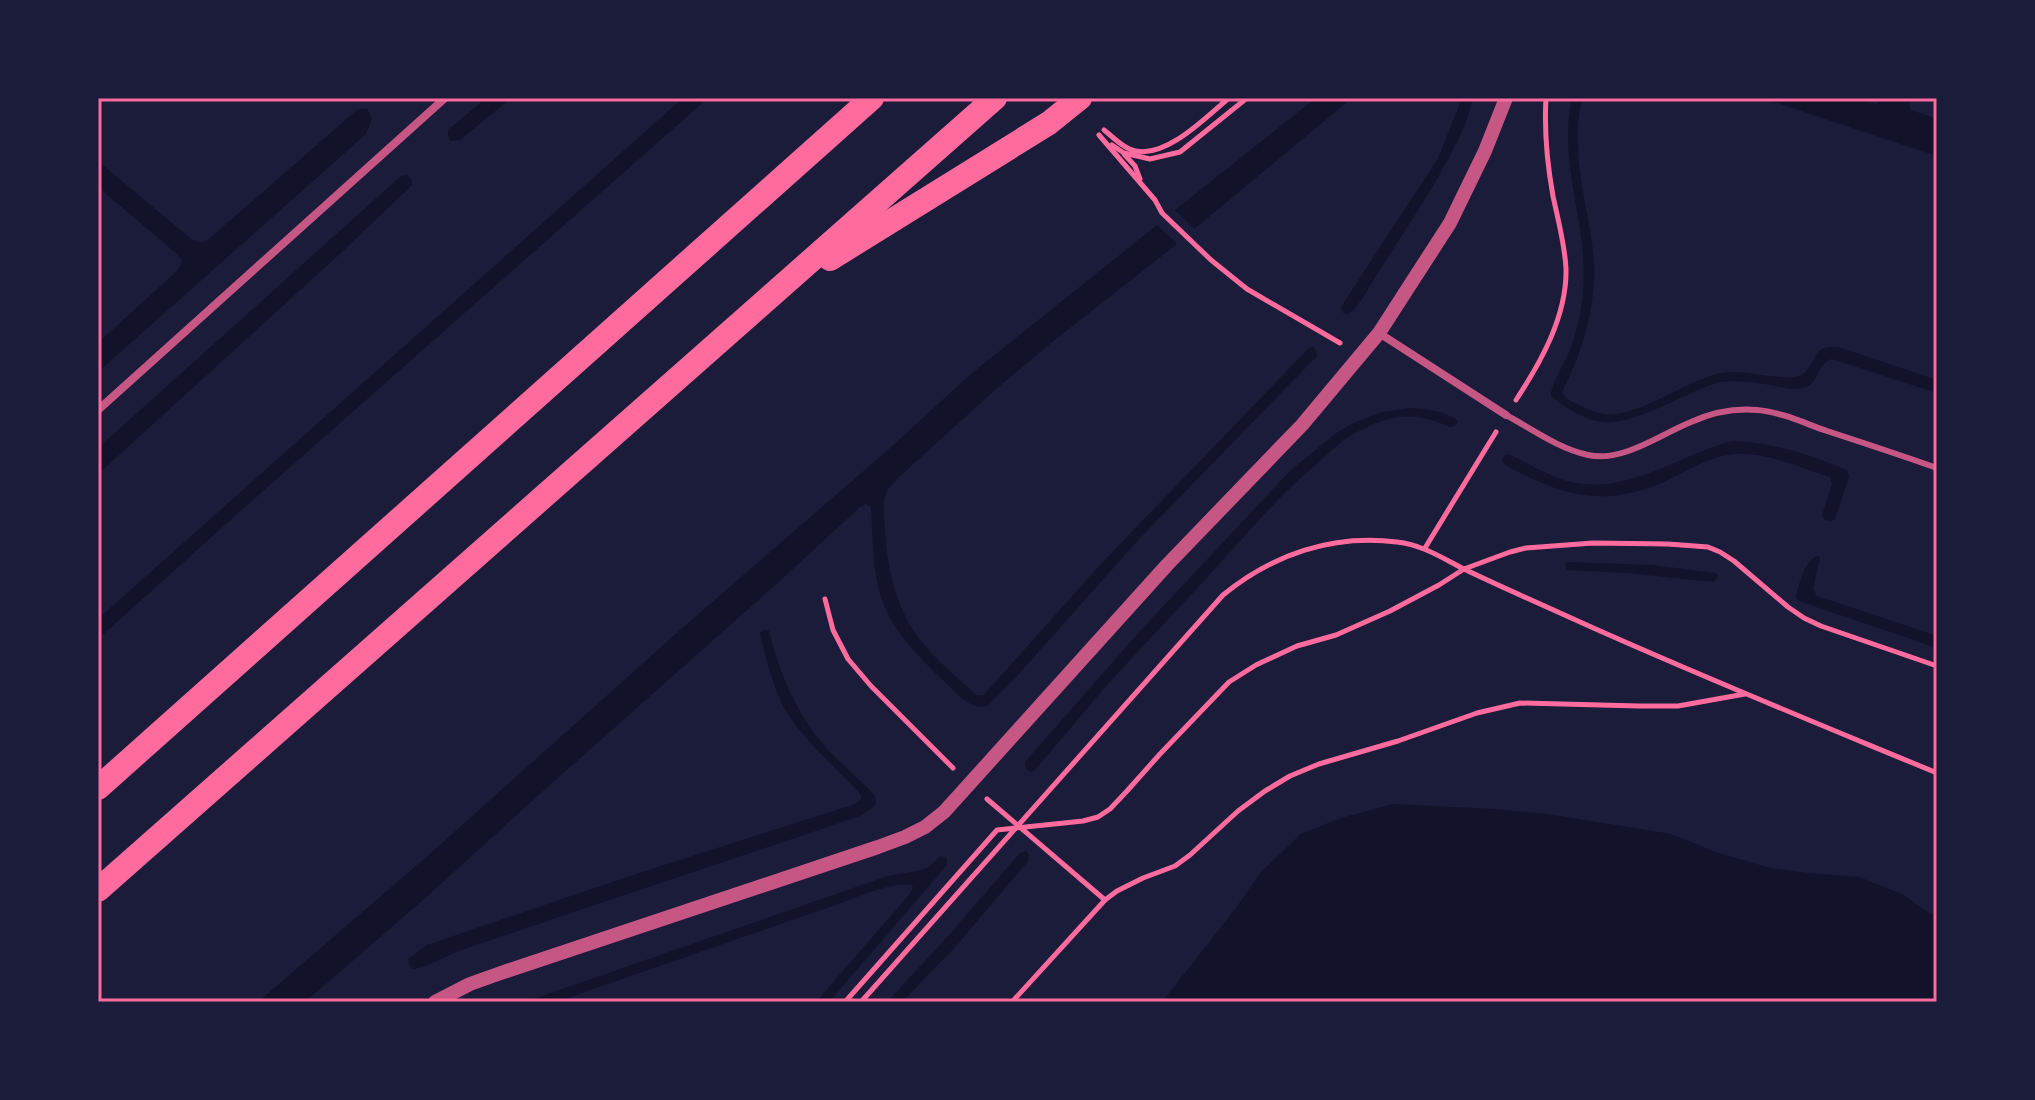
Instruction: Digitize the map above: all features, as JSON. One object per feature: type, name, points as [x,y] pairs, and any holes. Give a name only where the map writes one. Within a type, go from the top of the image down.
[{"type":"highway","points":[[98,788],[872,98]]},
{"type":"highway","points":[[98,890],[995,98]]},
{"type":"highway","points":[[770,296],[1049,123],[1080,98]]},
{"type":"street","points":[[98,410],[445,98]]},
{"type":"street","points":[[435,1002],[498,974],[905,837],[944,812],[1167,565],[1302,425],[1379,333],[1450,223],[1485,151],[1506,98]]},
{"type":"street","points":[[1379,333],[1506,415]]},
{"type":"lane","points":[[1506,415],[1571,450],[1592,456],[1612,455],[1637,448],[1710,415],[1757,410],[1937,468]]},
{"type":"path","points":[[1102,132],[1133,151],[1149,152],[1177,140],[1229,98]]},
{"type":"path","points":[[1124,153],[1150,159],[1180,152],[1247,98]]},
{"type":"path","points":[[1425,548],[1526,385],[1550,338],[1564,291],[1566,269],[1544,139],[1546,98]]},
{"type":"path","points":[[1102,132],[1135,166],[1142,184]]},
{"type":"path","points":[[1102,132],[1162,213],[1193,244],[1247,289],[1321,331],[1359,357]]},
{"type":"path","points":[[1120,143],[1124,153]]},
{"type":"path","points":[[861,1002],[1209,609],[1241,580],[1276,559],[1303,549],[1337,542],[1375,540],[1425,548],[1464,569],[1653,655],[1937,773]]},
{"type":"path","points":[[845,1002],[994,832],[1001,828],[1098,817],[1118,800],[1229,682],[1297,646],[1336,635],[1390,611],[1464,569],[1510,552],[1557,545],[1632,543],[1708,547],[1734,561],[1804,618],[1937,666]]},
{"type":"path","points":[[825,599],[833,630],[848,659],[871,686],[970,784],[1105,900]]},
{"type":"path","points":[[1012,1002],[1105,900],[1130,884],[1175,866],[1238,811],[1290,776],[1477,713],[1520,703],[1678,706],[1746,694]]},
{"type":"shaded area","points":[[486,98],[511,98],[459,141],[451,141],[448,130]]},
{"type":"shaded area","points":[[683,98],[708,98],[98,639],[98,619]]},
{"type":"shaded area","points":[[1316,98],[1352,98],[1194,229],[1175,210]]},
{"type":"shaded area","points":[[1462,98],[1473,98],[1464,127],[1445,164],[1364,295],[1347,315],[1341,307],[1438,158]]},
{"type":"shaded area","points":[[1572,98],[1582,98],[1578,153],[1592,244],[1594,283],[1584,338],[1562,392],[1568,399],[1596,412],[1618,414],[1721,373],[1801,375],[1818,352],[1829,347],[1838,347],[1937,380],[1937,393],[1832,359],[1823,365],[1809,386],[1803,388],[1720,382],[1644,414],[1614,422],[1587,418],[1551,396],[1575,335],[1583,290],[1582,241],[1568,147]]},
{"type":"shaded area","points":[[1762,98],[1856,98],[1876,104],[1884,98],[1907,98],[1911,110],[1937,119],[1937,156]]},
{"type":"shaded area","points":[[358,109],[367,109],[372,118],[366,134],[98,372],[98,343],[177,271],[182,262],[177,254],[98,187],[98,161],[191,239],[201,243]]},
{"type":"shaded area","points":[[407,175],[412,185],[98,474],[98,448],[401,176]]},
{"type":"shaded area","points":[[1157,225],[1177,244],[996,389],[900,476],[888,489],[884,499],[887,553],[900,606],[924,645],[976,695],[983,695],[990,688],[1100,565],[1309,348],[1317,351],[1317,356],[1140,538],[987,706],[975,706],[960,696],[918,655],[894,624],[882,600],[876,577],[871,507],[866,504],[305,1002],[258,1002],[431,853],[971,374]]},
{"type":"shaded area","points":[[1411,408],[1442,413],[1458,421],[1450,427],[1425,418],[1392,418],[1342,442],[1268,510],[1117,674],[1034,771],[1026,768],[1025,762],[1141,630],[1290,471],[1353,423],[1382,412]]},
{"type":"shaded area","points":[[1732,441],[1791,450],[1847,470],[1849,477],[1835,519],[1825,520],[1822,515],[1832,484],[1830,477],[1759,455],[1719,457],[1649,488],[1607,496],[1566,492],[1546,485],[1504,464],[1502,459],[1506,454],[1511,455],[1567,481],[1610,483],[1631,479]]},
{"type":"shaded area","points":[[1816,556],[1820,557],[1813,589],[1817,596],[1937,636],[1937,648],[1799,601],[1796,597],[1803,574]]},
{"type":"shaded area","points":[[1567,562],[1651,565],[1716,573],[1718,576],[1714,582],[1567,570]]},
{"type":"shaded area","points":[[769,631],[789,690],[812,730],[875,796],[876,804],[860,816],[464,949],[413,969],[408,959],[427,945],[861,800],[861,795],[789,716],[779,697],[760,634]]},
{"type":"shaded area","points":[[1393,804],[1548,814],[1671,834],[1718,853],[1770,868],[1859,877],[1904,895],[1929,913],[1937,915],[1937,1002],[1162,1002],[1261,872],[1301,834],[1341,818]]},
{"type":"shaded area","points":[[1026,851],[1028,861],[957,945],[902,1002],[887,1002],[1020,853]]},
{"type":"shaded area","points":[[942,856],[947,859],[947,865],[829,1002],[816,1002],[909,895],[912,885],[876,890],[556,1002],[525,1002],[888,876],[924,869]]}]
